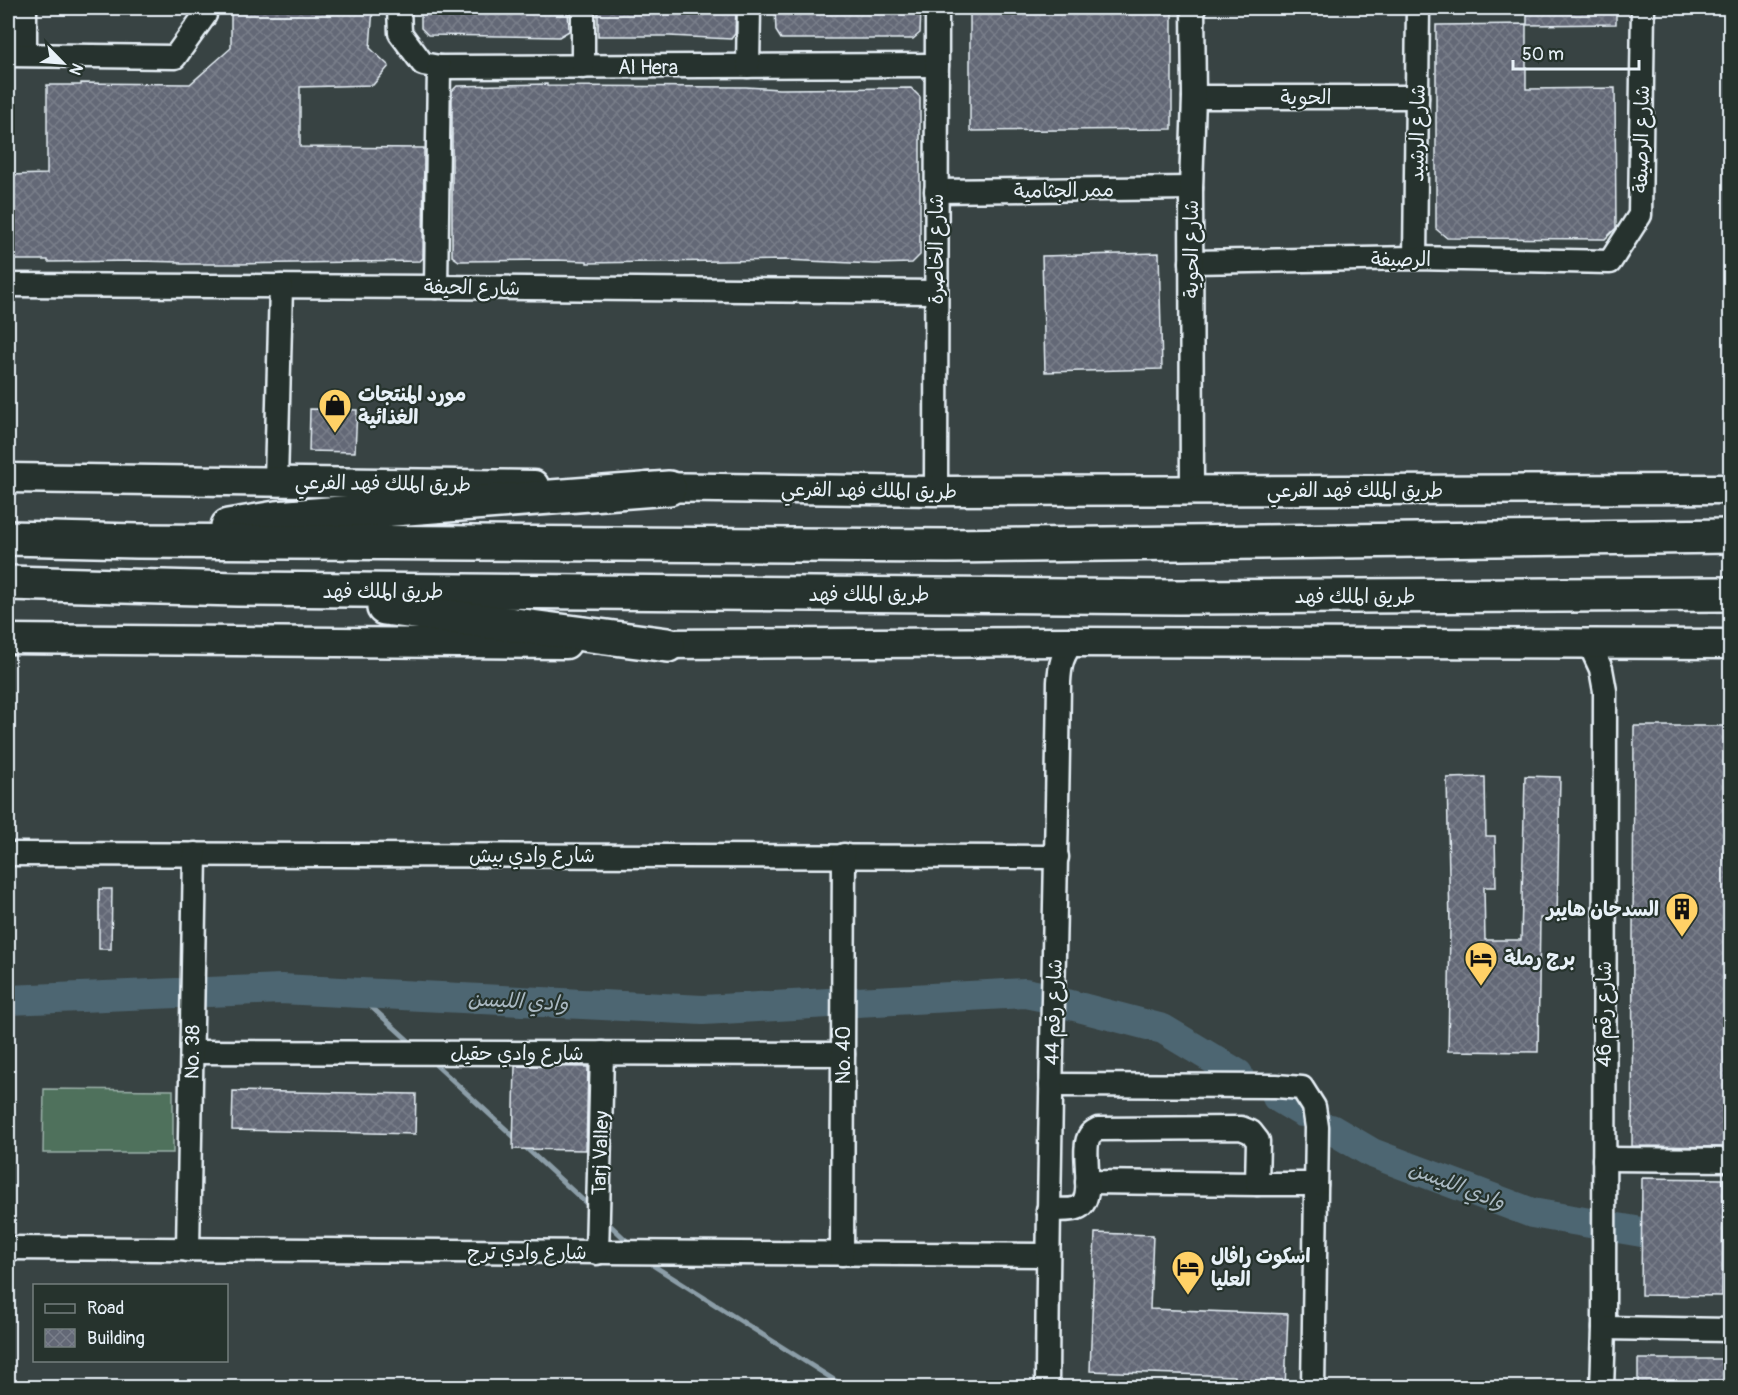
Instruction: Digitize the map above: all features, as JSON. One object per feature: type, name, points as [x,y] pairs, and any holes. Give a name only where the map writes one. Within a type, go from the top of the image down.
[{"type":"highway","points":[[137,542],[276,518],[669,488]]},
{"type":"highway","points":[[8,538],[137,542],[948,546],[1731,536]]},
{"type":"highway","name":"طريق الملك فهد","points":[[8,583],[237,589],[1166,597],[1731,594]]},
{"type":"highway","points":[[237,589],[668,645]]},
{"type":"main road","name":"طريق الملك فهد الفرعي","points":[[8,478],[936,491],[1723,491]]},
{"type":"main road","points":[[8,639],[668,645],[1723,641]]},
{"type":"street","points":[[25,8],[16,55],[174,57],[205,15],[205,8]]},
{"type":"street","points":[[399,8],[400,33],[423,64],[439,67],[436,286]]},
{"type":"street","points":[[583,8],[583,67]]},
{"type":"street","points":[[748,66],[749,8]]},
{"type":"street","name":"شارع الخاصرة","points":[[936,491],[937,8]]},
{"type":"street","name":"شارع الحوية","points":[[1192,491],[1193,8]]},
{"type":"street","name":"شارع الرشيد","points":[[1415,258],[1418,8]]},
{"type":"street","name":"شارع الرصيفة","points":[[1610,262],[1640,215],[1643,8]]},
{"type":"street","name":"Al Hera","points":[[439,67],[937,65]]},
{"type":"street","name":"الحوية","points":[[1194,97],[1417,97]]},
{"type":"street","name":"ممر الجثامية","points":[[936,191],[1191,188]]},
{"type":"street","name":"الرصيفة","points":[[1191,262],[1415,258],[1610,262]]},
{"type":"street","name":"شارع الحيفة","points":[[8,285],[436,286],[936,292]]},
{"type":"street","points":[[276,481],[281,286]]},
{"type":"street","name":"شارع رقم 44","points":[[1047,1388],[1047,1255],[1060,664],[1064,653],[1073,642]]},
{"type":"street","name":"شارع رقم 46","points":[[1589,643],[1600,669],[1605,691],[1602,1388]]},
{"type":"street","name":"شارع وادي بيش","points":[[8,854],[1057,857]]},
{"type":"street","name":"No. 38","points":[[189,1250],[195,854]]},
{"type":"street","name":"No. 40","points":[[842,1254],[844,855]]},
{"type":"street","name":"شارع وادي حقيل","points":[[192,1052],[843,1053]]},
{"type":"street","name":"Tarj Valley","points":[[597,1253],[602,1053]]},
{"type":"street","points":[[1051,1085],[1302,1088],[1314,1107],[1317,1127],[1313,1388]]},
{"type":"street","points":[[1048,1210],[1077,1209],[1083,1204],[1087,1182],[1087,1142],[1090,1134],[1098,1129],[1241,1128],[1251,1132],[1258,1141],[1257,1184]]},
{"type":"street","points":[[1604,1159],[1731,1160]]},
{"type":"street","points":[[1087,1182],[1316,1184]]},
{"type":"street","name":"شارع وادي ترج","points":[[8,1248],[1047,1255]]},
{"type":"street","points":[[1604,1328],[1731,1330]]},
{"type":"green space","points":[[44,1089],[173,1090],[173,1153],[43,1153]]},
{"type":"building","points":[[231,8],[373,8],[370,48],[389,66],[373,85],[300,87],[300,147],[424,148],[423,258],[420,261],[238,264],[8,260],[8,175],[47,174],[47,85],[190,84],[231,48]]},
{"type":"building","points":[[421,8],[568,8],[569,31],[559,37],[428,35],[421,28]]},
{"type":"building","points":[[598,8],[736,8],[735,34],[731,39],[598,36]]},
{"type":"building","points":[[775,8],[921,8],[920,33],[913,39],[781,39],[776,31]]},
{"type":"building","points":[[1172,8],[1172,129],[970,131],[970,9]]},
{"type":"building","points":[[1527,8],[1616,8],[1616,24],[1527,25]]},
{"type":"building","points":[[1526,24],[1526,89],[1615,88],[1616,228],[1605,239],[1447,238],[1436,229],[1436,25]]},
{"type":"building","points":[[547,84],[547,86],[779,89],[911,88],[920,97],[920,255],[912,263],[875,264],[785,260],[587,263],[587,261],[554,260],[459,261],[452,256],[452,91],[457,86]]},
{"type":"building","points":[[1159,253],[1162,369],[1045,372],[1042,256]]},
{"type":"building","points":[[310,409],[357,410],[355,452],[309,451]]},
{"type":"building","name":"السدحان هايبر","points":[[1634,726],[1731,726],[1731,1147],[1632,1146]]},
{"type":"building","points":[[1525,776],[1560,777],[1557,918],[1540,918],[1538,1052],[1448,1051],[1450,927],[1447,778],[1485,777],[1486,836],[1495,836],[1496,887],[1484,887],[1485,940],[1521,940]]},
{"type":"building","points":[[99,889],[112,889],[111,949],[99,949]]},
{"type":"building","points":[[515,1066],[588,1067],[586,1150],[513,1149]]},
{"type":"building","points":[[233,1091],[416,1094],[415,1134],[232,1130]]},
{"type":"building","points":[[1642,1178],[1723,1179],[1722,1296],[1641,1295]]},
{"type":"building","points":[[1095,1233],[1153,1235],[1150,1309],[1288,1314],[1285,1388],[1235,1388],[1235,1376],[1090,1371]]},
{"type":"building","points":[[1638,1359],[1731,1359],[1731,1388],[1638,1388]]},
{"type":"waterway","name":"وادي الليسن","points":[[208,992],[281,989],[703,1010],[829,1003]]},
{"type":"waterway","name":"وادي الليسن","points":[[8,1000],[177,993]]},
{"type":"waterway","points":[[356,993],[409,1041]]},
{"type":"waterway","name":"وادي الليسن","points":[[857,1002],[1025,993],[1040,996]]},
{"type":"waterway","name":"وادي الليسن","points":[[1067,1004],[1163,1029],[1238,1074]]},
{"type":"waterway","points":[[436,1065],[586,1203]]},
{"type":"waterway","name":"وادي الليسن","points":[[1277,1097],[1302,1112]]},
{"type":"waterway","name":"وادي الليسن","points":[[1331,1129],[1372,1153],[1532,1213],[1590,1223]]},
{"type":"waterway","points":[[611,1226],[627,1241]]},
{"type":"waterway","name":"وادي الليسن","points":[[1618,1228],[1730,1247]]},
{"type":"waterway","points":[[654,1266],[847,1388]]},
{"type":"place","name":"مورد المنتجات الغذائية","points":[[335,434]]},
{"type":"place","name":"السدحان هايبر","points":[[1682,938]]},
{"type":"place","name":"برج رملة","points":[[1481,987]]},
{"type":"place","name":"اسكوت رافال العليا","points":[[1188,1296]]}]
